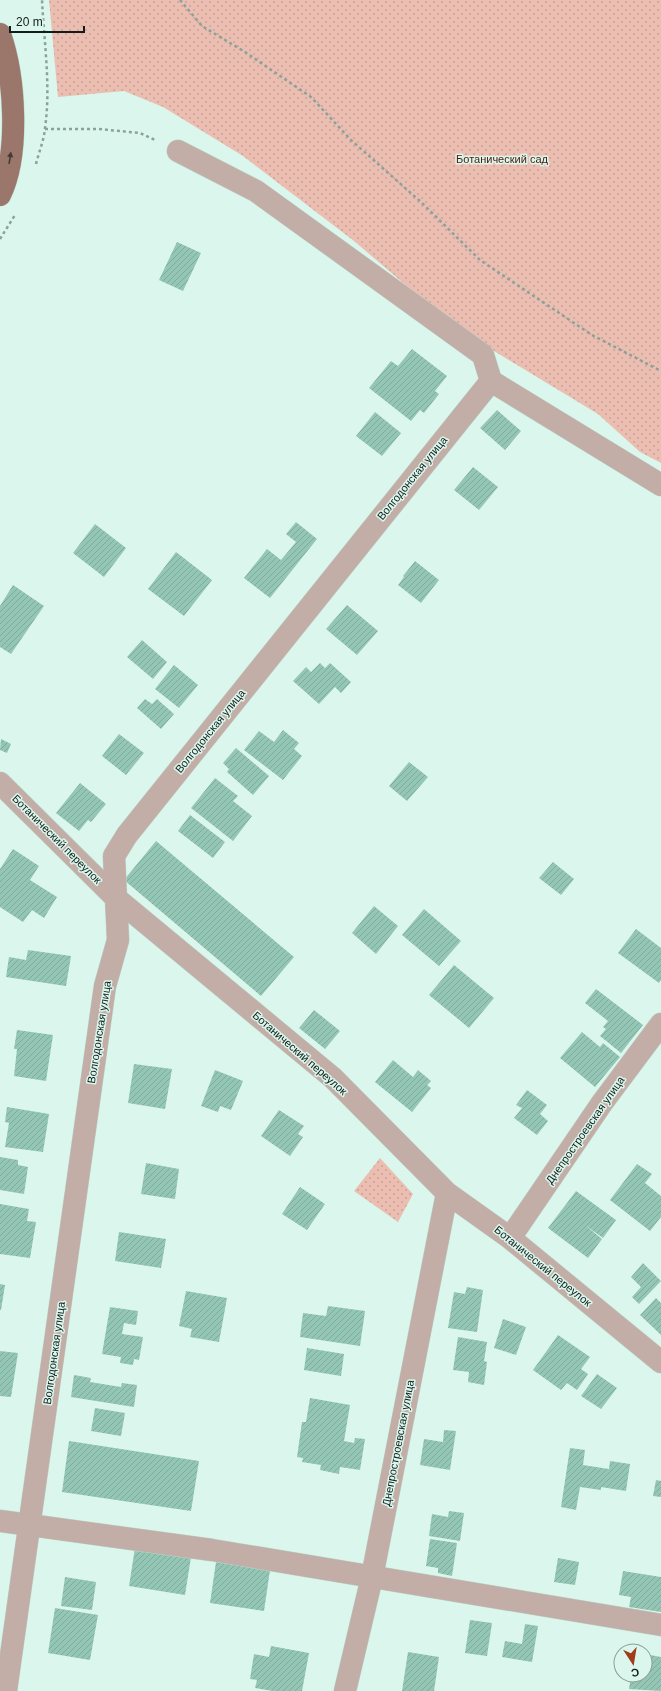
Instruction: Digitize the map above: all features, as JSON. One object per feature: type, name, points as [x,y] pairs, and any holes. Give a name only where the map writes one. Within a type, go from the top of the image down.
[{"type":"main road","points":[[0,34],[4,46],[9,77],[14,131],[6,183],[0,195]]},
{"type":"street","points":[[178,151],[256,191],[483,355],[491,381],[661,485]]},
{"type":"street","name":"Волгодонская улица","points":[[6,1691],[105,986],[118,940],[114,856],[127,835],[491,381]]},
{"type":"street","name":"Ботанический переулок","points":[[0,783],[117,899],[333,1078],[447,1193],[510,1238],[661,1362]]},
{"type":"street","name":"Днепростроевская улица","points":[[510,1238],[602,1103],[661,1024]]},
{"type":"street","name":"Днепростроевская улица","points":[[345,1691],[372,1577],[447,1193]]},
{"type":"street","points":[[0,1521],[212,1550],[661,1625]]},
{"type":"path","points":[[42,0],[43,27]]},
{"type":"path","points":[[180,0],[202,26],[245,52],[311,97],[351,140],[421,202],[480,260],[592,336],[661,371]]},
{"type":"path","points":[[45,129],[99,129],[140,133],[178,151]]},
{"type":"green space","name":"Ботанический сад","points":[[49,0],[661,0],[661,463],[640,452],[598,414],[456,328],[354,241],[243,156],[163,107],[124,91],[58,97]]},
{"type":"green space","points":[[380,1158],[413,1194],[398,1222],[354,1191]]},
{"type":"building","points":[[177,242],[201,253],[183,291],[159,280]]},
{"type":"building","points":[[412,349],[447,376],[435,391],[439,394],[424,413],[420,410],[411,421],[369,388],[391,361],[398,366]]},
{"type":"building","points":[[497,410],[521,431],[505,450],[480,428]]},
{"type":"building","points":[[375,412],[401,433],[382,456],[356,436]]},
{"type":"building","points":[[473,467],[498,487],[479,510],[454,490]]},
{"type":"building","points":[[296,522],[317,539],[270,598],[244,578],[267,549],[281,560],[296,542],[286,534]]},
{"type":"building","points":[[95,524],[126,548],[104,577],[73,553]]},
{"type":"building","points":[[176,552],[212,580],[184,616],[148,589]]},
{"type":"building","points":[[415,561],[439,580],[421,603],[398,585]]},
{"type":"building","points":[[13,585],[44,606],[11,654],[0,647],[0,606]]},
{"type":"building","points":[[347,605],[378,631],[357,655],[326,629]]},
{"type":"building","points":[[142,640],[167,662],[153,679],[127,657]]},
{"type":"building","points":[[320,663],[325,668],[330,663],[351,682],[341,693],[335,687],[319,704],[293,681],[306,667],[311,672]]},
{"type":"building","points":[[174,665],[198,685],[179,708],[155,689]]},
{"type":"building","points":[[145,699],[152,704],[157,699],[174,714],[161,729],[137,708]]},
{"type":"building","points":[[283,730],[299,743],[294,749],[302,756],[283,780],[244,750],[259,731],[274,742]]},
{"type":"building","points":[[119,734],[144,753],[126,775],[102,756]]},
{"type":"building","points":[[1,739],[11,744],[7,753],[0,750]]},
{"type":"building","points":[[236,748],[269,776],[253,795],[227,772],[229,769],[223,763]]},
{"type":"building","points":[[409,762],[428,777],[407,801],[389,786]]},
{"type":"building","points":[[215,778],[238,796],[233,801],[252,816],[233,841],[191,808]]},
{"type":"building","points":[[80,783],[106,804],[91,822],[88,820],[79,831],[56,813]]},
{"type":"building","points":[[190,815],[225,842],[213,858],[178,831]]},
{"type":"building","points":[[156,841],[294,957],[261,996],[124,880]]},
{"type":"building","points":[[13,849],[39,866],[30,880],[57,897],[44,918],[32,910],[23,922],[0,907],[0,869]]},
{"type":"building","points":[[553,862],[574,879],[561,895],[539,878]]},
{"type":"building","points":[[374,906],[398,926],[376,954],[352,933]]},
{"type":"building","points":[[424,909],[461,941],[439,966],[402,935]]},
{"type":"building","points":[[636,929],[661,948],[661,980],[659,983],[618,953]]},
{"type":"building","points":[[28,950],[71,956],[66,986],[6,977],[9,957],[26,960]]},
{"type":"building","points":[[454,965],[494,998],[469,1028],[429,995]]},
{"type":"building","points":[[596,989],[643,1025],[621,1053],[600,1036],[606,1029],[603,1027],[608,1021],[585,1003]]},
{"type":"building","points":[[314,1010],[340,1031],[325,1049],[299,1028]]},
{"type":"building","points":[[17,1030],[53,1035],[46,1081],[14,1076],[17,1049],[14,1049]]},
{"type":"building","points":[[582,1032],[600,1047],[603,1043],[620,1057],[595,1087],[560,1058]]},
{"type":"building","points":[[393,1060],[413,1077],[418,1070],[431,1081],[427,1085],[431,1088],[412,1112],[375,1082]]},
{"type":"building","points":[[134,1064],[172,1069],[165,1109],[128,1103]]},
{"type":"building","points":[[215,1070],[243,1081],[231,1110],[220,1106],[218,1112],[201,1106]]},
{"type":"building","points":[[527,1090],[547,1105],[540,1114],[548,1121],[537,1135],[514,1118],[522,1108],[516,1105]]},
{"type":"building","points":[[7,1107],[49,1114],[43,1152],[5,1147],[9,1123],[5,1122]]},
{"type":"building","points":[[279,1110],[304,1126],[298,1134],[303,1137],[290,1156],[261,1136]]},
{"type":"building","points":[[0,1157],[18,1160],[18,1165],[28,1167],[24,1194],[0,1190]]},
{"type":"building","points":[[146,1163],[179,1169],[175,1199],[141,1194]]},
{"type":"building","points":[[637,1164],[652,1174],[645,1183],[661,1196],[661,1217],[650,1231],[610,1200]]},
{"type":"building","points":[[300,1187],[325,1204],[307,1230],[282,1214]]},
{"type":"building","points":[[576,1191],[616,1220],[603,1238],[585,1225],[602,1239],[588,1258],[548,1228]]},
{"type":"building","points":[[0,1204],[29,1209],[27,1221],[36,1222],[30,1258],[0,1254]]},
{"type":"building","points":[[119,1232],[166,1239],[161,1268],[115,1261]]},
{"type":"building","points":[[643,1263],[661,1281],[639,1304],[632,1297],[641,1287],[631,1277]]},
{"type":"building","points":[[0,1284],[5,1285],[1,1310],[0,1310]]},
{"type":"building","points":[[467,1287],[483,1290],[477,1332],[448,1328],[454,1292],[465,1294]]},
{"type":"building","points":[[186,1291],[227,1298],[219,1342],[190,1337],[192,1329],[179,1326]]},
{"type":"building","points":[[656,1298],[661,1303],[661,1335],[640,1315]]},
{"type":"building","points":[[328,1306],[365,1311],[360,1346],[300,1337],[303,1313],[326,1316]]},
{"type":"building","points":[[110,1307],[138,1311],[136,1325],[124,1323],[122,1334],[143,1337],[139,1360],[134,1359],[133,1365],[120,1363],[121,1357],[102,1354]]},
{"type":"building","points":[[503,1319],[526,1327],[516,1355],[494,1348]]},
{"type":"building","points":[[558,1335],[590,1357],[581,1369],[588,1374],[577,1390],[567,1383],[561,1390],[533,1370]]},
{"type":"building","points":[[458,1337],[487,1342],[484,1361],[487,1362],[484,1385],[468,1382],[469,1372],[453,1370]]},
{"type":"building","points":[[307,1348],[344,1354],[341,1376],[304,1370]]},
{"type":"building","points":[[0,1351],[18,1353],[11,1397],[0,1396]]},
{"type":"building","points":[[597,1374],[617,1388],[601,1409],[581,1396]]},
{"type":"building","points":[[74,1375],[91,1378],[90,1382],[121,1387],[122,1383],[137,1385],[134,1407],[71,1397]]},
{"type":"building","points":[[310,1398],[350,1405],[344,1441],[354,1443],[355,1438],[365,1439],[360,1470],[340,1467],[339,1474],[320,1470],[321,1465],[302,1462],[303,1458],[297,1457],[302,1422],[306,1422]]},
{"type":"building","points":[[95,1408],[125,1413],[121,1436],[91,1431]]},
{"type":"building","points":[[444,1430],[456,1431],[450,1470],[420,1465],[424,1439],[443,1442]]},
{"type":"building","points":[[69,1441],[199,1461],[191,1511],[62,1492]]},
{"type":"building","points":[[570,1448],[585,1450],[583,1465],[609,1469],[610,1461],[630,1464],[626,1491],[601,1487],[601,1490],[580,1487],[576,1510],[561,1507]]},
{"type":"building","points":[[656,1480],[661,1481],[661,1497],[653,1496]]},
{"type":"building","points":[[449,1511],[464,1513],[460,1541],[429,1536],[432,1514],[448,1517]]},
{"type":"building","points":[[430,1539],[457,1543],[452,1576],[438,1573],[438,1568],[426,1566]]},
{"type":"building","points":[[135,1548],[191,1557],[185,1595],[129,1586]]},
{"type":"building","points":[[558,1558],[579,1562],[575,1585],[554,1582]]},
{"type":"building","points":[[216,1562],[270,1570],[264,1611],[210,1603]]},
{"type":"building","points":[[623,1571],[661,1577],[661,1612],[629,1607],[631,1597],[619,1595]]},
{"type":"building","points":[[65,1577],[96,1582],[92,1610],[61,1606]]},
{"type":"building","points":[[55,1608],[98,1615],[90,1660],[48,1653]]},
{"type":"building","points":[[470,1620],[492,1623],[487,1656],[465,1653]]},
{"type":"building","points":[[525,1624],[538,1626],[532,1662],[502,1657],[505,1641],[522,1644]]},
{"type":"building","points":[[271,1646],[309,1653],[302,1691],[273,1691],[255,1688],[257,1680],[250,1679],[254,1654],[269,1657]]},
{"type":"building","points":[[408,1652],[439,1657],[434,1691],[402,1691]]},
{"type":"building","points":[[653,1656],[661,1657],[661,1691],[629,1689],[630,1683],[653,1683]]}]
